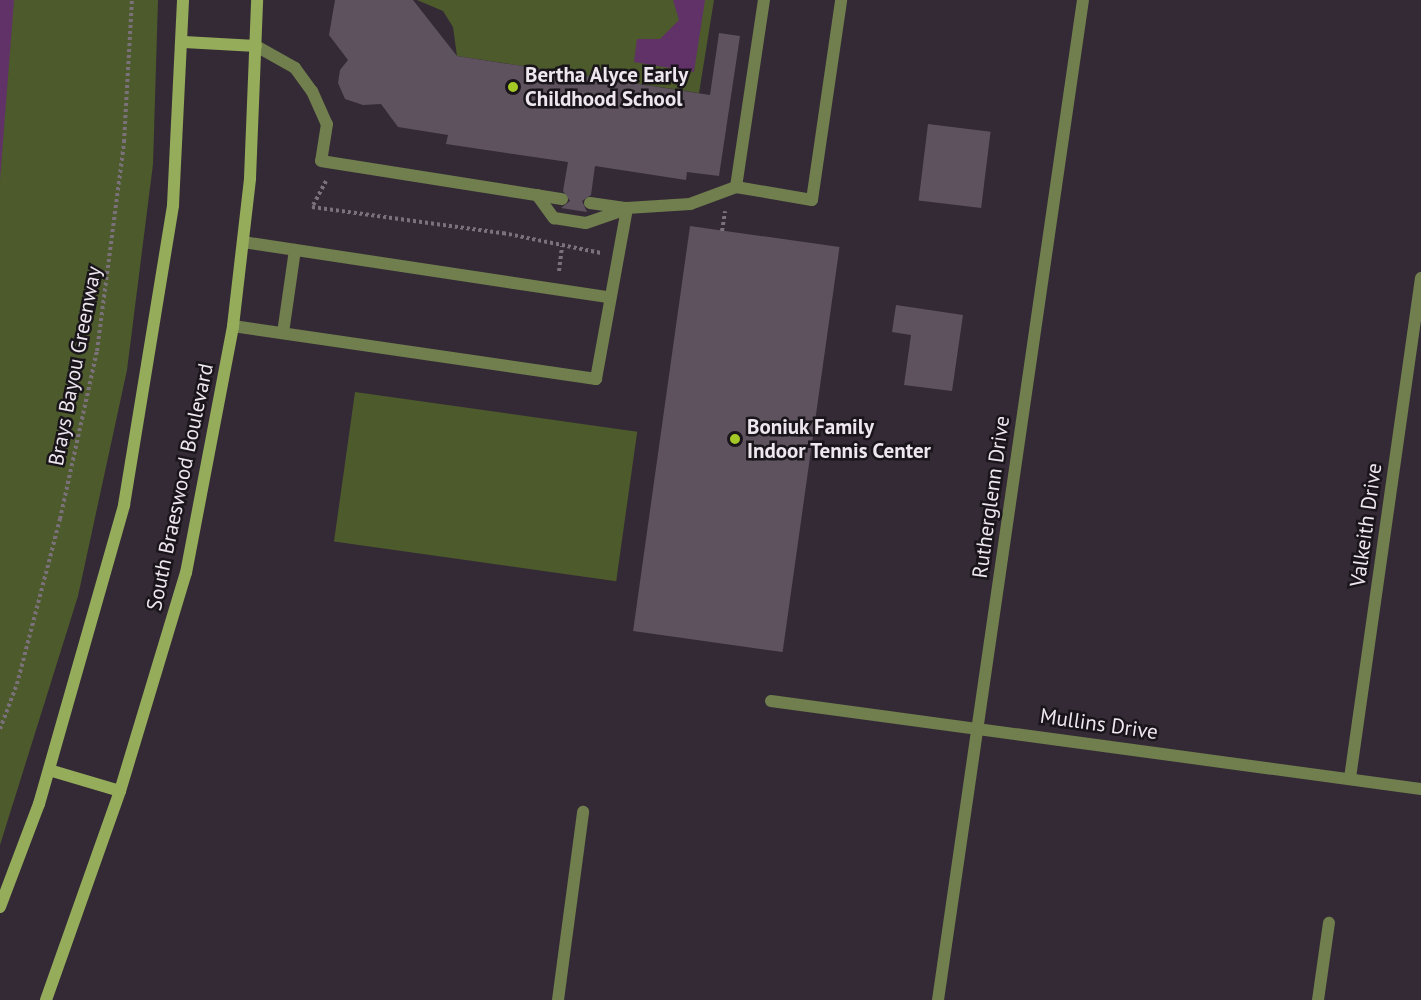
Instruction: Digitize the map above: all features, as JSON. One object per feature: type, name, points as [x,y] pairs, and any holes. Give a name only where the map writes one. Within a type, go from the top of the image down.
[{"type":"main road","points":[[0,907],[49,770],[124,505],[173,205],[184,42],[183,0]]},
{"type":"main road","name":"South Braeswood Boulevard","points":[[46,1000],[120,791],[186,573],[233,326],[243,242],[257,0]]},
{"type":"main road","points":[[184,42],[256,46]]},
{"type":"main road","points":[[49,770],[120,791]]},
{"type":"street","points":[[736,187],[764,0]]},
{"type":"street","points":[[590,203],[627,208],[690,204],[736,187],[812,200],[841,0]]},
{"type":"street","name":"Rutherglenn Drive","points":[[938,1000],[1083,0]]},
{"type":"street","points":[[256,46],[295,68],[318,102],[327,123],[321,161],[562,199]]},
{"type":"street","points":[[537,195],[554,219],[585,223],[627,208]]},
{"type":"street","points":[[233,326],[596,379],[608,297],[619,263],[627,208]]},
{"type":"street","points":[[243,242],[608,297]]},
{"type":"street","points":[[283,333],[295,250]]},
{"type":"street","name":"Valkeith Drive","points":[[1350,778],[1421,278]]},
{"type":"street","name":"Mullins Drive","points":[[771,701],[977,727],[1421,789]]},
{"type":"street","points":[[558,1000],[583,812]]},
{"type":"street","points":[[1318,1000],[1329,923]]},
{"type":"path","name":"Brays Bayou Greenway","points":[[0,729],[17,684],[60,519],[97,351],[124,141],[132,0]]},
{"type":"path","points":[[320,174],[328,175],[312,207],[503,233],[562,247],[610,255],[619,263]]},
{"type":"path","points":[[557,290],[567,220]]},
{"type":"green space","points":[[0,0],[158,0],[153,164],[127,370],[78,596],[0,845]]},
{"type":"green space","points":[[417,0],[714,0],[699,93],[457,56],[453,27],[443,11]]},
{"type":"green space","points":[[355,392],[637,432],[616,581],[334,542]]},
{"type":"shaded area","points":[[0,0],[14,0],[0,180]]},
{"type":"shaded area","points":[[673,0],[705,0],[694,72],[634,62],[637,39],[660,39],[679,20]]},
{"type":"building","name":"Bertha Alyce Early Childhood School","points":[[335,0],[413,0],[457,56],[710,95],[719,33],[740,36],[719,176],[687,172],[686,180],[595,166],[591,195],[582,201],[587,212],[561,208],[570,201],[563,191],[568,162],[446,144],[448,135],[398,127],[381,104],[363,105],[345,99],[338,83],[340,70],[348,60],[329,35]]},
{"type":"building","points":[[928,124],[991,132],[981,208],[919,200]]},
{"type":"building","name":"Boniuk Family Indoor Tennis Center","points":[[690,226],[840,247],[783,652],[633,631]]},
{"type":"building","points":[[896,305],[963,315],[952,391],[904,385],[911,335],[892,332]]},
{"type":"place","name":"Bertha Alyce Early Childhood School","points":[[513,87]]},
{"type":"place","name":"Boniuk Family Indoor Tennis Center","points":[[735,439]]}]
